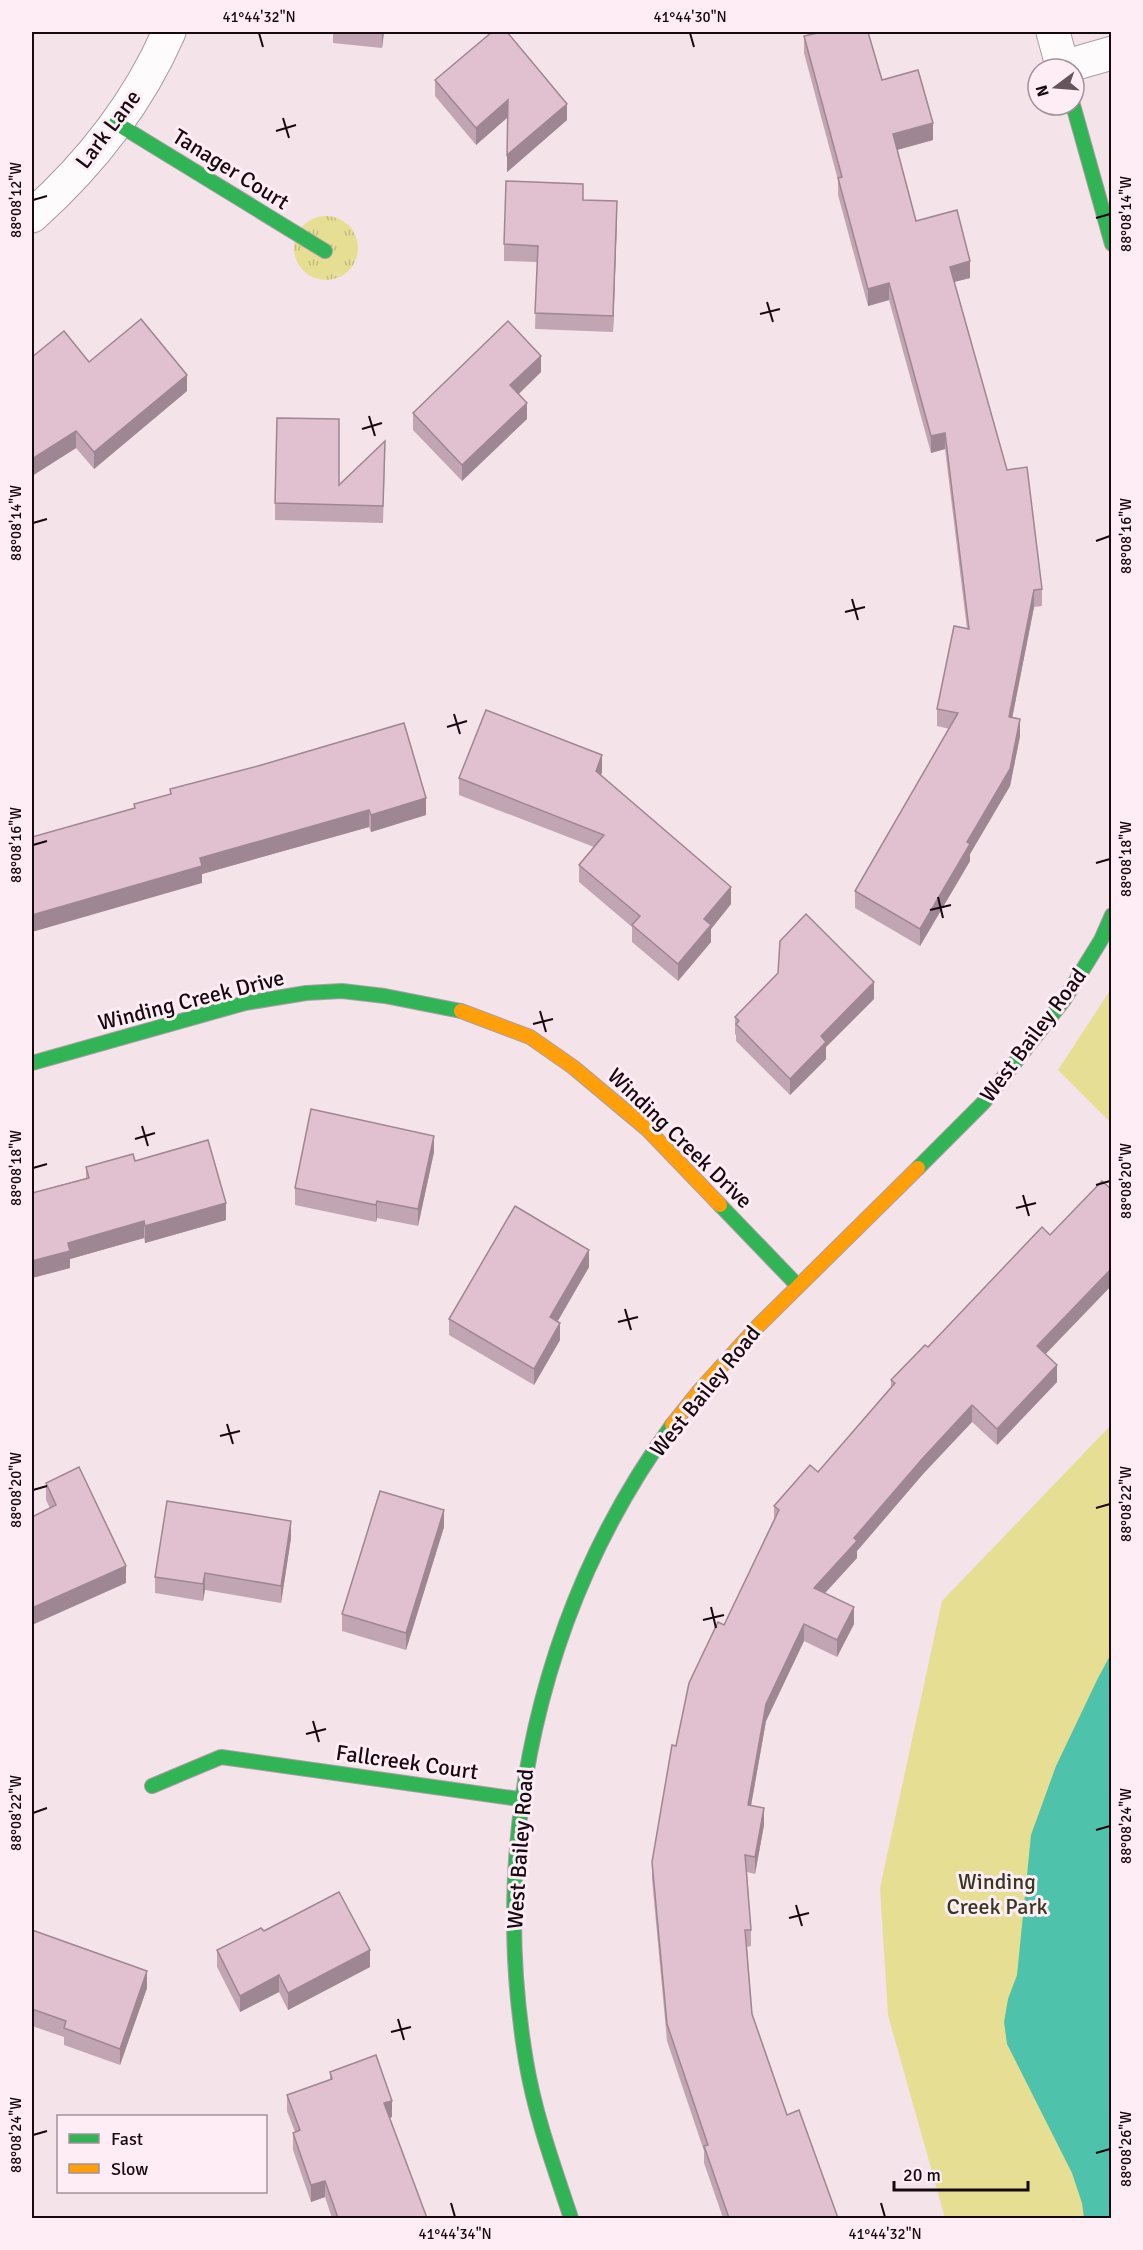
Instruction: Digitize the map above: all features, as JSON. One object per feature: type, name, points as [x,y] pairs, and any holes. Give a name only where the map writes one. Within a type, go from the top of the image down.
[{"type":"street","name":"Lark Lane","points":[[32,216],[84,163],[116,123],[155,62],[169,32]]},
{"type":"street","points":[[1053,32],[1060,57]]},
{"type":"street","points":[[1086,61],[1112,53]]},
{"type":"street","points":[[1076,117],[1112,243]]},
{"type":"street","name":"Tanager Court","points":[[116,123],[325,251]]},
{"type":"street","name":"West Bailey Road","points":[[571,2218],[540,2119],[529,2073],[517,1995],[513,1939],[519,1799],[526,1757],[551,1665],[583,1578],[614,1516],[670,1428],[725,1361],[984,1102],[1064,1000],[1101,940],[1112,915]]},
{"type":"street","name":"Winding Creek Drive","points":[[32,1064],[245,1003],[306,993],[342,991],[463,1011],[530,1037],[613,1099],[655,1138],[798,1286]]},
{"type":"street","name":"Fallcreek Court","points":[[152,1786],[220,1757],[519,1799]]},
{"type":"green space","points":[[326,216],[349,225],[358,248],[349,271],[326,280],[303,271],[294,248],[303,225]]},
{"type":"green space","points":[[1111,989],[1111,1123],[1058,1070]]},
{"type":"green space","name":"Winding Creek Park","points":[[1111,1425],[1111,2218],[945,2218],[888,2015],[880,1888],[942,1601]]},
{"type":"shaded area","points":[[1111,1654],[1112,2218],[1084,2218],[1082,2203],[1072,2173],[1007,2044],[1004,2022],[1008,1999],[1017,1975],[1031,1835],[1056,1766]]},
{"type":"building","points":[[492,32],[507,32],[567,104],[507,155],[508,100],[476,128],[435,80]]},
{"type":"building","points":[[822,32],[868,32],[882,80],[918,70],[933,123],[893,134],[916,221],[957,210],[970,261],[950,267],[1007,470],[1027,467],[1042,589],[1034,590],[1009,717],[1020,719],[1010,769],[967,842],[970,844],[920,929],[855,891],[958,713],[937,709],[954,626],[969,629],[945,433],[931,436],[889,283],[868,289],[838,178],[842,177],[804,36]]},
{"type":"building","points":[[506,181],[583,184],[583,200],[617,201],[613,316],[535,313],[538,246],[504,244]]},
{"type":"building","points":[[141,319],[187,375],[94,452],[76,431],[32,459],[32,357],[64,331],[89,362]]},
{"type":"building","points":[[508,321],[541,356],[510,385],[527,403],[462,465],[413,413]]},
{"type":"building","points":[[277,418],[339,419],[339,485],[385,441],[383,506],[275,503]]},
{"type":"building","points":[[486,710],[602,755],[596,771],[731,887],[704,919],[711,925],[678,964],[632,925],[640,916],[579,865],[604,835],[459,778]]},
{"type":"building","points":[[404,723],[426,798],[371,815],[369,810],[200,858],[202,866],[32,915],[32,837],[135,808],[134,804],[171,794],[170,789]]},
{"type":"building","points":[[806,914],[874,982],[821,1036],[826,1042],[790,1079],[736,1024],[739,1021],[735,1017],[778,973],[780,941]]},
{"type":"building","points":[[311,1109],[434,1136],[418,1209],[377,1201],[376,1205],[295,1188]]},
{"type":"building","points":[[208,1140],[226,1203],[145,1226],[144,1221],[68,1243],[70,1251],[32,1261],[32,1193],[89,1178],[86,1167],[133,1154],[135,1161]]},
{"type":"building","points":[[1102,1181],[1112,1190],[1112,1268],[1037,1346],[1057,1365],[997,1429],[972,1405],[854,1538],[857,1541],[814,1588],[854,1607],[837,1640],[804,1624],[766,1704],[748,1805],[764,1808],[755,1857],[745,1855],[751,1930],[745,1930],[752,2014],[787,2115],[799,2110],[838,2218],[729,2218],[704,2146],[708,2145],[667,2024],[652,1862],[672,1745],[676,1746],[689,1683],[718,1622],[724,1625],[779,1510],[774,1506],[810,1465],[818,1472],[895,1383],[891,1380],[925,1345],[928,1347],[1042,1227],[1050,1235]]},
{"type":"building","points":[[515,1206],[589,1250],[550,1317],[560,1323],[534,1369],[449,1319]]},
{"type":"building","points":[[79,1467],[126,1566],[32,1608],[32,1517],[56,1505],[46,1483]]},
{"type":"building","points":[[380,1491],[444,1510],[406,1633],[342,1614]]},
{"type":"building","points":[[167,1501],[291,1521],[281,1586],[205,1573],[203,1584],[155,1577]]},
{"type":"building","points":[[339,1892],[370,1950],[288,1993],[279,1975],[240,1996],[217,1950],[261,1928],[264,1931]]},
{"type":"building","points":[[32,1930],[147,1971],[120,2049],[64,2028],[66,2021],[32,2009]]},
{"type":"building","points":[[376,2055],[392,2101],[384,2103],[427,2218],[338,2218],[325,2181],[311,2185],[293,2133],[300,2130],[287,2095],[332,2079],[330,2072]]},
{"type":"traffic: fast","points":[[1076,117],[1112,244]]},
{"type":"traffic: fast","points":[[116,123],[325,251]]},
{"type":"traffic: fast","points":[[918,1168],[984,1102],[1064,1000],[1101,940],[1112,915]]},
{"type":"traffic: fast","points":[[32,1063],[245,1003],[306,993],[342,991],[385,996],[461,1011]]},
{"type":"traffic: fast","points":[[720,1205],[798,1286]]},
{"type":"traffic: fast","points":[[571,2218],[540,2121],[526,2061],[516,1977],[514,1894],[521,1810],[535,1728],[558,1648],[588,1570],[626,1496],[672,1425]]},
{"type":"traffic: fast","points":[[152,1786],[221,1757],[519,1799]]},
{"type":"traffic: slow","points":[[461,1011],[530,1037],[573,1067],[647,1129],[720,1205]]},
{"type":"traffic: slow","points":[[672,1425],[757,1327],[918,1168]]}]
